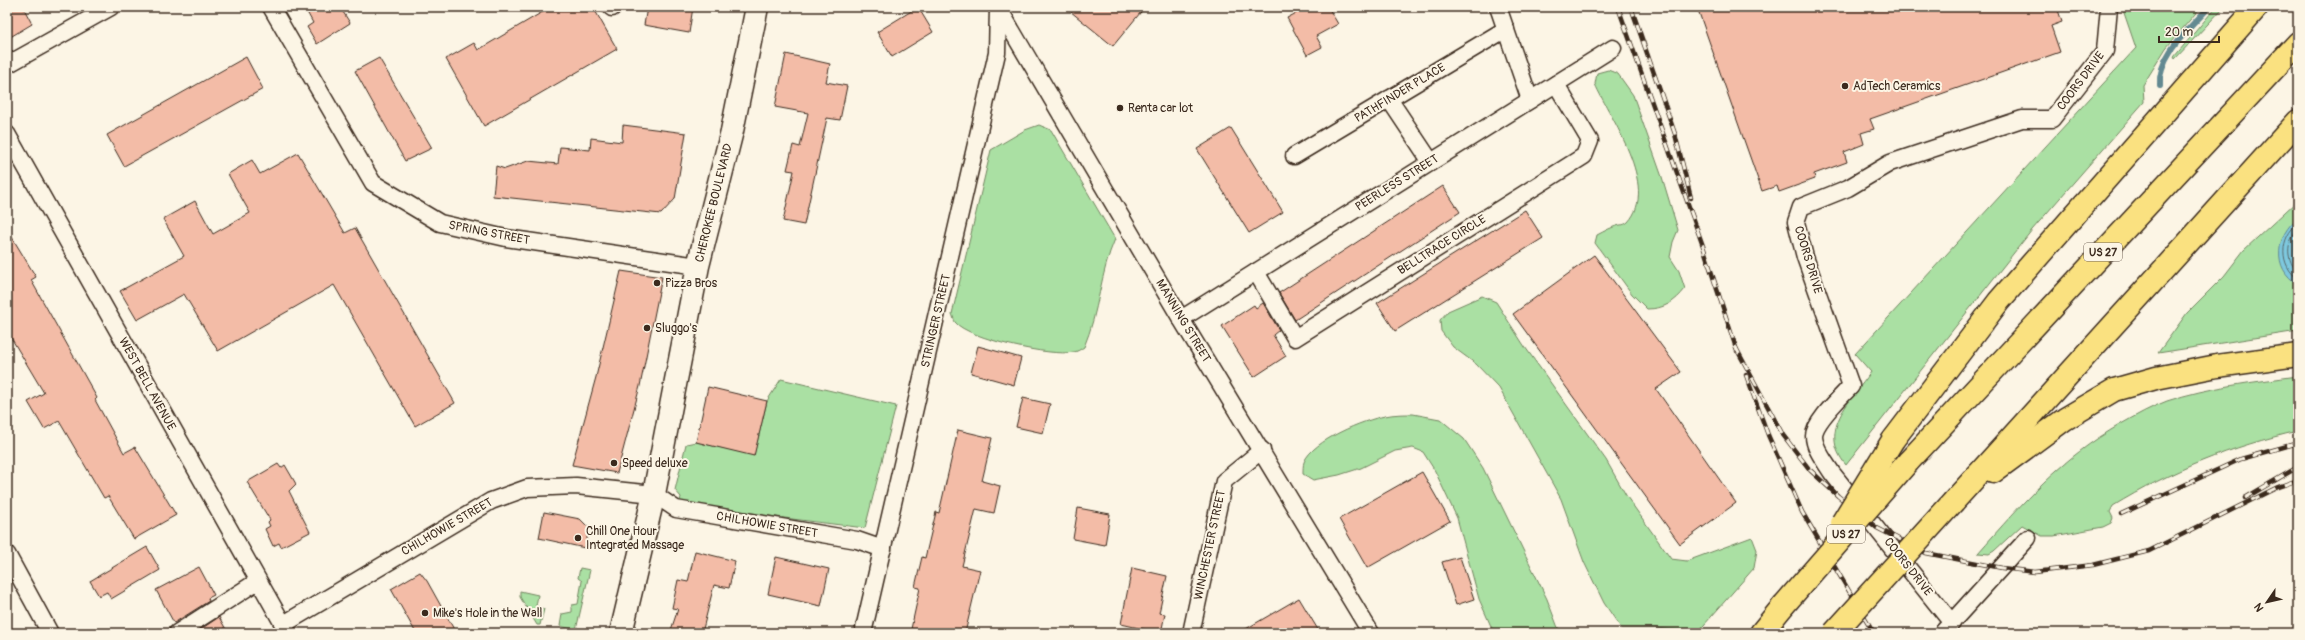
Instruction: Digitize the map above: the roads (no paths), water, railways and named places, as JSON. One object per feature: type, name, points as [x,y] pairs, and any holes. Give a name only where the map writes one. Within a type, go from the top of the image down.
[{"type":"highway","points":[[1805,581],[1892,440],[1999,301],[2257,7]]},
{"type":"highway","name":"US 27","points":[[1761,633],[1908,462],[2298,43]]},
{"type":"highway","points":[[1834,633],[2298,121]]},
{"type":"highway","points":[[1954,501],[2065,419],[2114,390],[2156,378],[2202,369],[2298,355]]},
{"type":"main road","name":"CHEROKEE BOULEVARD","points":[[621,633],[654,494],[698,266],[732,131],[757,7]]},
{"type":"street","points":[[7,65],[111,7]]},
{"type":"street","name":"SPRING STREET","points":[[271,7],[373,183],[440,223],[506,238],[698,266]]},
{"type":"street","name":"MANNING STREET","points":[[998,7],[1181,319],[1262,450],[1371,633]]},
{"type":"street","name":"STRINGER STREET","points":[[863,633],[997,53],[998,7]]},
{"type":"street","points":[[1498,7],[1530,100]]},
{"type":"street","name":"COORS DRIVE","points":[[1947,628],[1832,473],[1816,446],[1814,436],[1819,423],[1851,386],[1805,256],[1796,222],[1801,207],[1848,188],[1890,163],[2022,119],[2052,119],[2105,52],[2109,7]]},
{"type":"street","name":"PATHFINDER PLACE","points":[[1294,156],[1506,30]]},
{"type":"street","name":"PEERLESS STREET","points":[[1181,319],[1613,48]]},
{"type":"street","name":"BELLTRACE CIRCLE","points":[[1256,272],[1295,338],[1302,334],[1584,156],[1590,141],[1556,84]]},
{"type":"street","points":[[1390,99],[1431,162]]},
{"type":"street","name":"WEST BELL AVENUE","points":[[7,134],[286,629]]},
{"type":"street","name":"WINCHESTER STREET","points":[[1191,633],[1224,482],[1262,450]]},
{"type":"street","name":"CHILHOWIE STREET","points":[[286,629],[491,501],[527,488],[576,486],[654,494],[676,509],[857,540],[883,548]]},
{"type":"street","points":[[1947,628],[2028,538]]},
{"type":"street","points":[[7,554],[50,633]]},
{"type":"street","points":[[176,633],[258,581]]},
{"type":"water","points":[[2298,218],[2298,284],[2289,278],[2284,270],[2280,261],[2280,251],[2281,242],[2285,233]]},
{"type":"waterway","points":[[2160,86],[2160,75],[2169,53],[2184,33],[2209,7]]},
{"type":"railway","points":[[1618,7],[1703,246],[1737,351]]},
{"type":"railway","points":[[1631,7],[1675,134],[1691,198]]},
{"type":"railway","points":[[1735,346],[1783,435],[1810,470],[1838,496],[1877,528],[1926,553],[2002,568],[2035,572],[2093,565],[2149,551],[2278,487],[2298,480]]},
{"type":"railway","points":[[1746,375],[1768,435],[1802,512],[1874,633]]},
{"type":"railway","points":[[2121,514],[2241,459],[2298,443]]},
{"type":"railway","points":[[2245,498],[2298,467]]},
{"type":"place","name":"AdTech Ceramics","points":[[1845,86]]},
{"type":"place","name":"Renta car lot","points":[[1120,108]]},
{"type":"place","name":"Pizza Bros","points":[[657,283]]},
{"type":"place","name":"Sluggo's","points":[[647,328]]},
{"type":"place","name":"Speed deluxe","points":[[614,463]]},
{"type":"place","name":"Chill One Hour Integrated Massage","points":[[578,538]]},
{"type":"place","name":"Mike's Hole in the Wall","points":[[425,613]]}]
